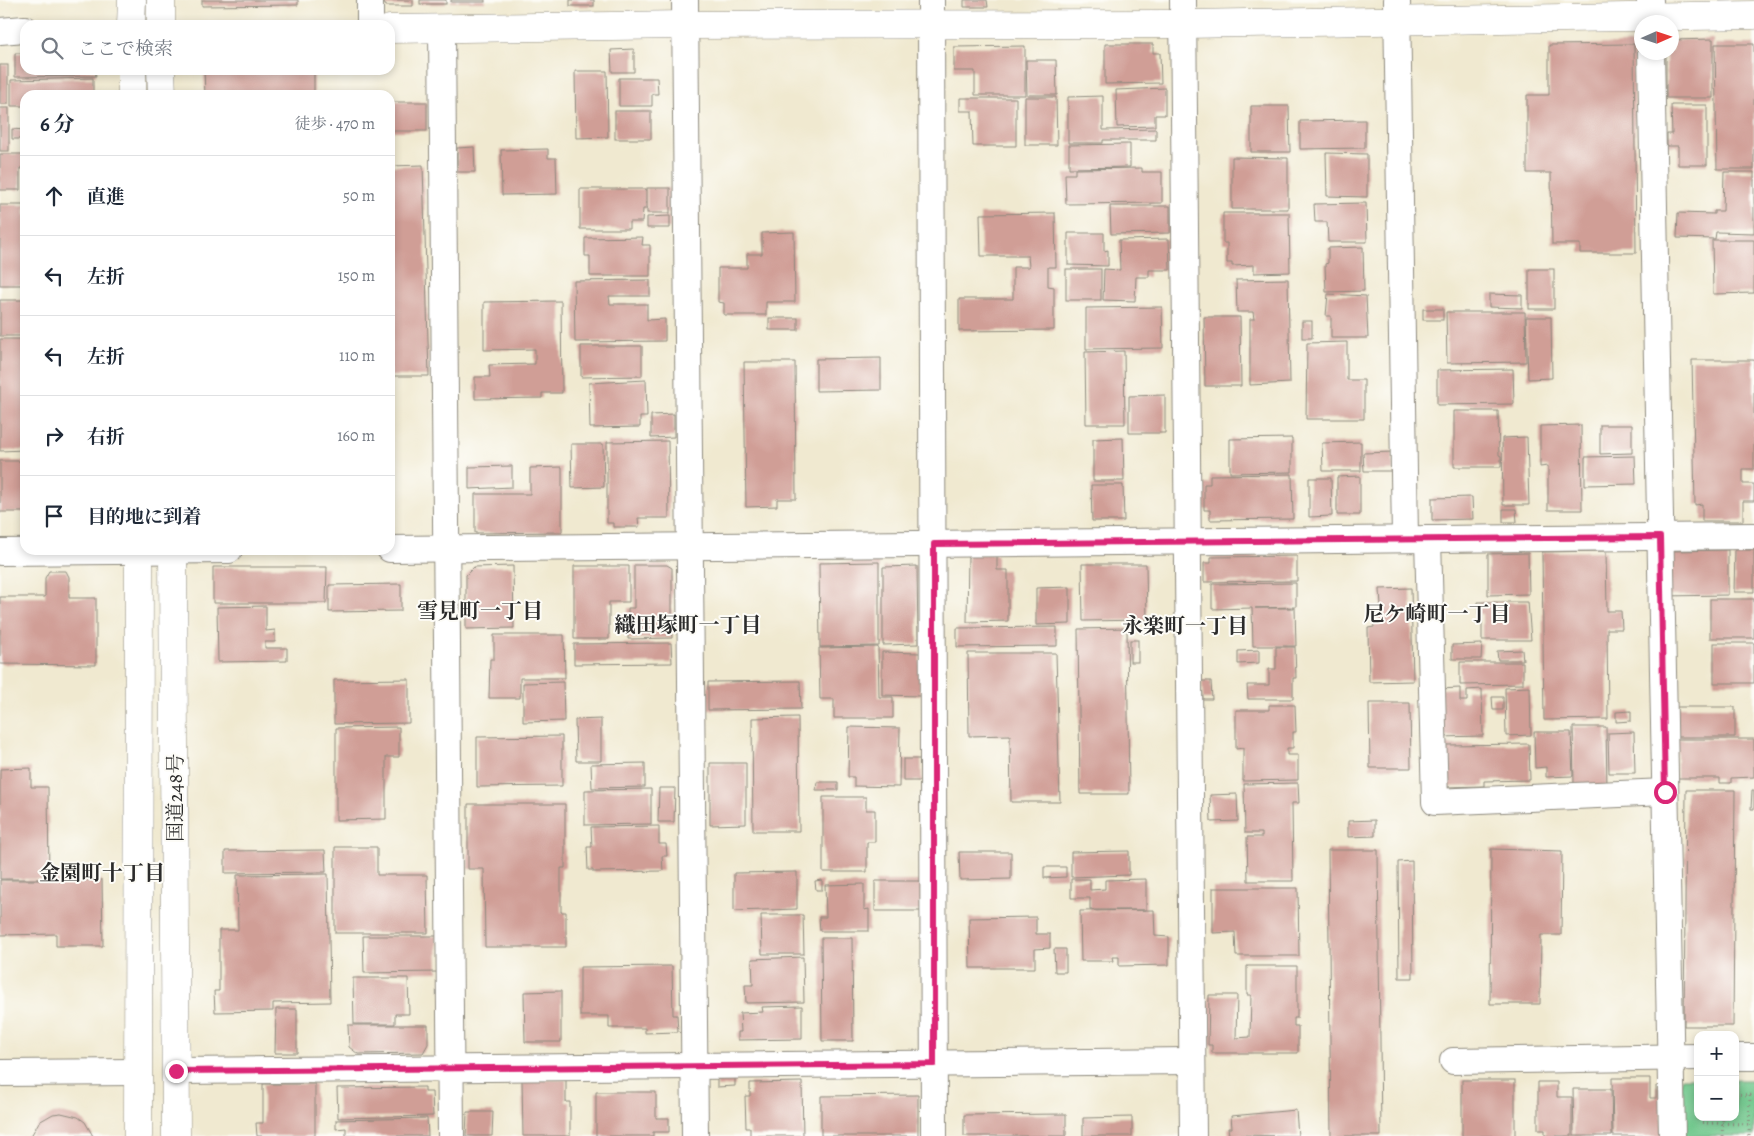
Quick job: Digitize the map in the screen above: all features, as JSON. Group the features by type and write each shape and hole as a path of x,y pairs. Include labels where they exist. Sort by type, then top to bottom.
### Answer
{"main road":[{"path":"132,0 132,20"},
{"path":"160,20 161,0"},
{"path":"395,29 442,28 685,12 1397,10 1754,15"},
{"path":"132,75 132,90"},
{"path":"162,75 162,90"},
{"name":"国道248号","path":"138,1136 139,555"},
{"name":"国道248号","path":"173,555 176,1136"}],"street":[{"path":"370,0 370,20"},
{"path":"1397,10 1416,539 1435,802 1665,792"},
{"path":"685,12 695,1136"},
{"path":"931,12 934,544 934,1136"},
{"path":"1184,12 1193,1136"},
{"path":"442,28 451,1136"},
{"path":"0,30 20,29"},
{"path":"1651,60 1672,1136"},
{"path":"395,549 1754,536"},
{"path":"0,552 20,552"},
{"path":"1453,1061 1694,1057"},
{"path":"1739,1057 1754,1057"},
{"path":"176,1071 1192,1061"},
{"path":"0,1073 138,1072"}],"path":[{"path":"1739,1094 1750,1095 1749,1136"},
{"path":"1696,1123 1749,1124"},
{"path":"1722,1136 1723,1123"}],"green space":[{"path":"1681,1078 1694,1078 1694,1121 1739,1121 1739,1080 1754,1080 1754,1136 1681,1136"}],"building":[{"path":"202,0 298,0 298,5 202,6"},
{"path":"382,0 413,0 413,6 386,6"},
{"path":"420,0 446,0 446,4 420,4"},
{"path":"451,0 485,0 485,2 451,2"},
{"path":"570,0 594,0 594,6 570,6"},
{"path":"964,0 987,0 988,7 964,7"},
{"path":"1713,39 1713,98 1666,98 1666,60 1679,60 1679,40"},
{"path":"1105,44 1153,44 1153,53 1160,53 1161,83 1105,84"},
{"path":"1634,44 1636,253 1580,253 1580,244 1552,244 1551,173 1527,173 1527,95 1549,95 1549,45"},
{"path":"1715,44 1754,44 1754,169 1717,169"},
{"path":"1025,46 1025,95 975,95 975,71 954,71 954,47"},
{"path":"634,49 634,72 612,72 611,50"},
{"path":"15,53 20,53 20,75 96,76 15,77"},
{"path":"1026,60 1056,60 1057,95 1027,95"},
{"path":"0,65 8,65 8,104 0,104"},
{"path":"575,71 607,71 608,137 576,138"},
{"path":"204,75 314,75 314,90 205,90"},
{"path":"93,78 93,90 20,90 20,106 11,106 11,80"},
{"path":"619,78 657,78 658,94 652,94 652,106 619,106"},
{"path":"1165,88 1165,115 1155,115 1155,126 1117,127 1116,90"},
{"path":"1103,96 1103,130 1156,129 1156,140 1103,140 1103,143 1068,143 1068,97"},
{"path":"1025,97 1056,97 1057,145 1025,145"},
{"path":"960,98 1016,98 1016,146 973,146 972,111 960,111"},
{"path":"395,102 427,102 427,131 395,131"},
{"path":"1671,105 1707,105 1707,165 1678,165 1678,146 1667,146 1667,134 1672,134"},
{"path":"1251,106 1289,106 1290,152 1251,152"},
{"path":"0,108 9,108 9,151 0,151"},
{"path":"615,111 651,111 651,139 615,139"},
{"path":"1365,120 1365,148 1300,149 1300,121"},
{"path":"12,129 20,130 20,139 12,139"},
{"path":"1130,144 1130,167 1069,168 1069,145"},
{"path":"474,147 475,172 457,172 457,148"},
{"path":"548,149 548,158 556,158 557,194 502,195 501,150"},
{"path":"1326,153 1367,154 1367,197 1327,196"},
{"path":"0,154 20,154 20,190 0,190"},
{"path":"1232,157 1288,158 1288,209 1232,209"},
{"path":"423,165 429,376 395,376 395,166"},
{"path":"1142,168 1142,172 1162,172 1162,203 1066,204 1065,174 1075,174 1075,169"},
{"path":"1724,172 1754,172 1754,233 1716,232 1715,239 1677,238 1678,213 1714,214 1714,211 1723,211"},
{"path":"647,188 670,188 670,213 647,213"},
{"path":"580,189 646,189 646,209 643,209 642,222 629,222 629,229 580,229"},
{"path":"1366,203 1367,242 1328,242 1327,222 1315,222 1314,204"},
{"path":"0,205 20,205 20,285 0,285"},
{"path":"1110,206 1170,206 1170,233 1111,234"},
{"path":"1055,213 1056,267 1048,267 1048,286 1054,287 1054,330 959,331 959,299 1013,299 1013,267 1029,267 1028,256 981,256 980,214"},
{"path":"1223,213 1289,213 1290,272 1254,273 1254,265 1232,266 1232,263 1227,263 1227,243 1223,243"},
{"path":"670,216 670,228 647,228 647,217"},
{"path":"794,232 795,302 766,302 766,315 724,315 724,303 718,302 718,268 747,268 747,254 762,254 762,233"},
{"path":"1068,233 1104,233 1104,251 1108,250 1108,266 1068,265"},
{"path":"643,237 642,245 650,245 650,276 590,276 590,256 585,256 585,238"},
{"path":"1169,239 1170,270 1149,270 1149,277 1136,277 1135,301 1103,300 1104,269 1120,270 1119,240"},
{"path":"1712,240 1754,240 1754,293 1713,294"},
{"path":"1363,247 1364,291 1326,292 1325,264 1328,263 1328,248"},
{"path":"1066,269 1101,269 1101,300 1066,300"},
{"path":"1529,269 1554,269 1554,309 1529,309"},
{"path":"1288,279 1290,383 1250,385 1250,319 1254,319 1253,312 1237,312 1236,280"},
{"path":"650,280 650,296 609,296 610,304 647,304 647,320 665,319 665,341 575,342 574,281"},
{"path":"1328,294 1366,296 1368,338 1331,338 1331,316 1326,316"},
{"path":"1489,294 1522,295 1522,308 1489,307"},
{"path":"0,300 20,300 20,336 0,336"},
{"path":"561,301 562,393 542,393 542,398 475,399 475,377 490,377 489,365 535,364 535,349 484,350 484,302"},
{"path":"1162,307 1163,348 1086,349 1086,308"},
{"path":"1423,309 1443,309 1443,320 1423,320"},
{"path":"1446,312 1525,312 1526,362 1447,363"},
{"path":"1204,317 1240,317 1241,386 1205,386"},
{"path":"1526,317 1551,317 1552,378 1528,379"},
{"path":"769,318 798,318 798,330 769,330"},
{"path":"1302,321 1312,321 1312,338 1302,338"},
{"path":"0,339 20,339 20,450 0,451"},
{"path":"1347,342 1347,380 1364,380 1364,419 1306,419 1307,343"},
{"path":"581,346 642,346 642,376 581,377"},
{"path":"1124,351 1125,424 1086,424 1085,352"},
{"path":"881,358 881,390 816,391 816,359"},
{"path":"1692,360 1754,360 1754,469 1743,469 1743,484 1754,484 1754,501 1743,501 1743,521 1702,521 1702,504 1695,505"},
{"path":"744,362 795,362 796,499 777,499 777,506 746,507"},
{"path":"1513,369 1514,404 1437,405 1437,370"},
{"path":"646,380 647,417 640,417 640,427 590,428 589,383"},
{"path":"1165,395 1165,433 1129,433 1129,396"},
{"path":"1454,411 1498,411 1501,467 1454,467"},
{"path":"674,414 674,437 651,438 651,415"},
{"path":"1581,425 1582,510 1548,510 1548,466 1540,467 1540,426"},
{"path":"1600,425 1632,425 1632,453 1600,454"},
{"path":"1527,437 1529,505 1503,505 1502,438"},
{"path":"1123,438 1124,481 1093,481 1093,439"},
{"path":"1292,438 1292,472 1230,473 1230,439"},
{"path":"668,441 669,518 638,518 639,527 613,527 613,523 607,523 607,442"},
{"path":"1361,442 1361,471 1323,471 1322,443"},
{"path":"571,444 603,444 604,487 572,488"},
{"path":"1393,452 1393,471 1364,471 1363,453"},
{"path":"1635,456 1636,484 1585,485 1585,457"},
{"path":"0,461 20,461 20,512 0,512"},
{"path":"512,466 512,487 469,489 469,467"},
{"path":"562,467 562,532 475,533 475,494 530,494 530,468"},
{"path":"1292,474 1293,519 1210,520 1210,510 1204,510 1204,484 1210,484 1210,475"},
{"path":"1360,476 1360,515 1337,515 1337,477"},
{"path":"1309,478 1331,478 1332,516 1309,517"},
{"path":"1091,485 1123,485 1124,521 1092,521"},
{"path":"1472,497 1473,519 1432,520 1432,498"},
{"path":"1503,509 1516,509 1517,522 1503,522"},
{"path":"1728,550 1728,595 1663,596 1670,551"},
{"path":"1735,550 1754,550 1754,592 1734,592"},
{"path":"1606,551 1607,611 1621,611 1622,629 1607,629 1608,719 1544,720 1542,552"},
{"path":"1528,553 1529,594 1488,595 1488,554"},
{"path":"968,554 997,554 997,570 1008,570 1008,621 967,622"},
{"path":"1297,556 1297,581 1204,582 1204,563 1211,563 1211,557"},
{"path":"879,562 879,646 820,647 819,563"},
{"path":"1082,564 1146,564 1147,620 1083,621"},
{"path":"634,565 667,565 672,568 672,638 628,639 628,608 634,608"},
{"path":"513,566 514,628 466,629 466,575 474,567"},
{"path":"574,566 629,566 629,602 609,602 609,639 574,639"},
{"path":"917,566 918,644 883,645 883,567"},
{"path":"213,567 327,567 326,603 213,603"},
{"path":"49,571 66,571 69,577 69,598 96,598 96,665 0,664 0,597 45,597 45,578"},
{"path":"1296,583 1296,607 1255,608 1295,608 1296,646 1253,646 1252,608 1212,609 1212,584"},
{"path":"401,584 401,611 329,612 329,585"},
{"path":"1070,587 1070,624 1036,625 1036,588"},
{"path":"1411,588 1413,681 1369,682 1368,628 1374,627 1373,607 1381,607 1380,589"},
{"path":"1710,599 1754,599 1754,638 1710,638"},
{"path":"1478,602 1528,602 1531,640 1482,640 1482,614 1478,614"},
{"path":"266,606 266,631 275,630 275,642 265,642 265,648 287,648 287,661 218,662 217,607"},
{"path":"1057,627 1057,646 957,647 957,628"},
{"path":"1127,628 1129,794 1080,794 1078,629"},
{"path":"494,635 564,635 565,678 520,678 520,698 489,698 490,659 494,659"},
{"path":"1130,640 1138,640 1138,662 1130,662"},
{"path":"671,643 672,663 574,664 574,644"},
{"path":"1714,643 1754,643 1754,683 1714,683"},
{"path":"1482,644 1481,659 1452,659 1452,645"},
{"path":"878,647 879,697 893,697 893,718 834,718 834,699 820,699 819,648"},
{"path":"1276,647 1295,647 1296,678 1293,678 1293,699 1248,699 1247,685 1269,685 1269,669 1276,669"},
{"path":"1259,650 1259,663 1238,664 1238,651"},
{"path":"1522,650 1523,660 1498,660 1497,651"},
{"path":"882,652 920,653 920,696 882,695"},
{"path":"968,653 1056,653 1060,802 1011,802 1010,735 969,736"},
{"path":"1460,662 1523,662 1523,684 1460,685"},
{"path":"409,679 409,723 334,724 334,680"},
{"path":"800,681 801,709 708,710 708,682"},
{"path":"1202,681 1211,681 1212,699 1203,699"},
{"path":"563,682 564,721 523,722 523,683"},
{"path":"1530,687 1531,735 1506,736 1505,688"},
{"path":"1460,688 1460,701 1467,701 1467,690 1482,689 1483,736 1440,737 1439,689"},
{"path":"1492,697 1503,697 1503,710 1493,710"},
{"path":"1369,703 1410,703 1411,768 1370,768"},
{"path":"1269,705 1295,705 1296,732 1293,732 1293,748 1287,748 1287,755 1298,755 1298,780 1243,781 1243,748 1236,749 1236,710 1269,710"},
{"path":"1668,707 1735,707 1735,737 1667,737"},
{"path":"1631,711 1631,721 1616,722 1616,712"},
{"path":"798,717 799,831 753,831 752,718"},
{"path":"601,719 601,761 576,761 575,720"},
{"path":"399,727 399,757 386,757 386,819 336,820 336,728"},
{"path":"849,727 900,728 899,787 854,786 854,777 848,777"},
{"path":"1573,727 1606,727 1607,790 1574,784"},
{"path":"1534,732 1571,732 1573,776 1546,777 1546,767 1535,768"},
{"path":"1634,732 1635,773 1609,773 1608,733"},
{"path":"562,736 562,786 477,787 477,737"},
{"path":"1677,739 1754,739 1754,777 1731,778 1731,783 1720,783 1720,778 1677,778"},
{"path":"1529,744 1530,780 1484,781 1484,786 1446,787 1445,745"},
{"path":"903,759 921,759 922,781 903,781"},
{"path":"645,763 645,787 592,788 591,764"},
{"path":"710,763 746,763 746,824 710,825"},
{"path":"31,768 31,787 48,787 49,879 0,879 0,769"},
{"path":"817,782 838,782 838,790 816,790"},
{"path":"1298,783 1299,803 1292,803 1293,881 1248,881 1247,837 1262,837 1262,833 1245,833 1244,784"},
{"path":"659,788 675,788 674,822 658,822"},
{"path":"651,789 651,824 585,825 585,790"},
{"path":"1686,790 1735,790 1733,1026 1684,1026"},
{"path":"1752,790 1754,790 1754,809 1751,809"},
{"path":"1237,794 1238,821 1211,822 1210,795"},
{"path":"823,797 866,797 866,810 875,810 875,842 867,842 867,872 823,872"},
{"path":"468,804 565,804 565,868 561,868 561,912 566,912 566,947 485,947 484,869 468,869"},
{"path":"1375,820 1375,836 1348,837 1348,821"},
{"path":"659,826 659,844 666,844 667,856 662,856 663,871 593,872 593,870 588,870 587,847 592,847 591,827"},
{"path":"335,847 377,847 377,875 427,875 428,933 335,933"},
{"path":"1491,849 1562,851 1561,935 1541,935 1540,1004 1490,1004"},
{"path":"325,850 326,872 225,873 225,851"},
{"path":"1328,850 1378,850 1381,1136 1331,1136"},
{"path":"1129,851 1129,875 1071,877 1071,852"},
{"path":"959,852 1011,852 1011,879 960,880"},
{"path":"1412,861 1413,978 1399,978 1398,862"},
{"path":"1044,867 1066,867 1066,877 1044,878"},
{"path":"797,872 797,909 734,911 734,873"},
{"path":"328,874 330,1002 273,1003 273,1011 215,1012 214,991 219,991 219,930 238,930 237,875"},
{"path":"1071,879 1090,879 1090,890 1105,889 1105,880 1146,879 1146,910 1090,910 1090,898 1071,898"},
{"path":"0,880 102,880 103,946 56,946 56,934 0,935"},
{"path":"822,880 822,890 816,890 815,881"},
{"path":"875,881 923,881 924,911 875,911"},
{"path":"864,884 864,910 869,909 869,931 820,931 819,917 826,917 825,885"},
{"path":"1213,888 1298,888 1299,956 1236,956 1235,932 1213,933"},
{"path":"1154,910 1155,936 1169,937 1169,965 1119,966 1119,957 1112,957 1113,961 1081,961 1080,911"},
{"path":"761,915 803,915 804,954 762,954"},
{"path":"1036,917 1036,934 1050,934 1050,948 1035,949 1035,968 970,968 969,918"},
{"path":"363,936 437,936 438,972 364,973"},
{"path":"821,938 852,938 853,1041 822,1041"},
{"path":"1054,949 1066,949 1066,972 1055,972"},
{"path":"803,957 804,1002 746,1003 745,985 753,985 752,959"},
{"path":"672,966 673,1015 677,1015 678,1032 645,1033 645,1028 609,1028 609,1016 580,1016 580,967"},
{"path":"1247,966 1297,966 1297,1018 1294,1018 1294,1026 1298,1026 1298,1053 1212,1053 1212,1045 1208,1045 1209,995 1237,995 1236,1038 1250,1037 1251,995 1247,995"},
{"path":"353,978 408,978 409,1014 395,1014 395,1024 354,1024"},
{"path":"561,991 561,1042 525,1042 524,992"},
{"path":"802,1006 802,1039 738,1040 738,1032 741,1032 740,1013 763,1012 762,1007"},
{"path":"276,1009 297,1009 297,1053 275,1053"},
{"path":"348,1025 428,1025 428,1044 423,1053 358,1054 349,1047"},
{"path":"735,1078 735,1086 717,1087 717,1079"},
{"path":"1612,1078 1650,1078 1650,1098 1656,1098 1656,1086 1662,1086 1662,1136 1613,1136"},
{"path":"522,1080 566,1080 566,1102 570,1102 570,1136 523,1136"},
{"path":"1462,1080 1515,1080 1515,1136 1462,1136"},
{"path":"802,1082 803,1136 750,1136 750,1128 746,1128 745,1096 750,1096 750,1083"},
{"path":"1538,1082 1557,1082 1557,1097 1572,1097 1572,1136 1545,1136 1545,1130 1538,1130"},
{"path":"263,1084 315,1084 315,1136 257,1136 256,1123 263,1123"},
{"path":"425,1087 425,1092 432,1092 433,1116 338,1118 337,1088"},
{"path":"1573,1089 1611,1089 1612,1136 1574,1136"},
{"path":"596,1092 656,1092 656,1118 669,1118 669,1132 653,1132 653,1136 596,1136"},
{"path":"918,1095 918,1136 821,1136 821,1096"},
{"path":"1296,1110 1298,1136 1229,1135 1228,1128 1232,1128 1231,1116"},
{"path":"467,1112 493,1112 492,1136 466,1136"},
{"path":"61,1113 78,1117 85,1122 93,1136 31,1136 39,1122 53,1114"},
{"path":"1066,1114 1066,1136 964,1136 964,1115"},
{"path":"1132,1117 1132,1136 1083,1136 1083,1118"},
{"path":"427,1118 428,1136 346,1136 346,1128 336,1129 336,1120"}],"district":[{"name":"雪見町一丁目","path":"480,611"},
{"name":"尼ケ崎町一丁目","path":"1437,614"},
{"name":"織田塚町一丁目","path":"688,625"},
{"name":"永楽町一丁目","path":"1185,626"},
{"name":"金園町十丁目","path":"102,873"}],"route":[{"path":"176,1071 934,1064 934,544 1660,537 1665,792"}]}
